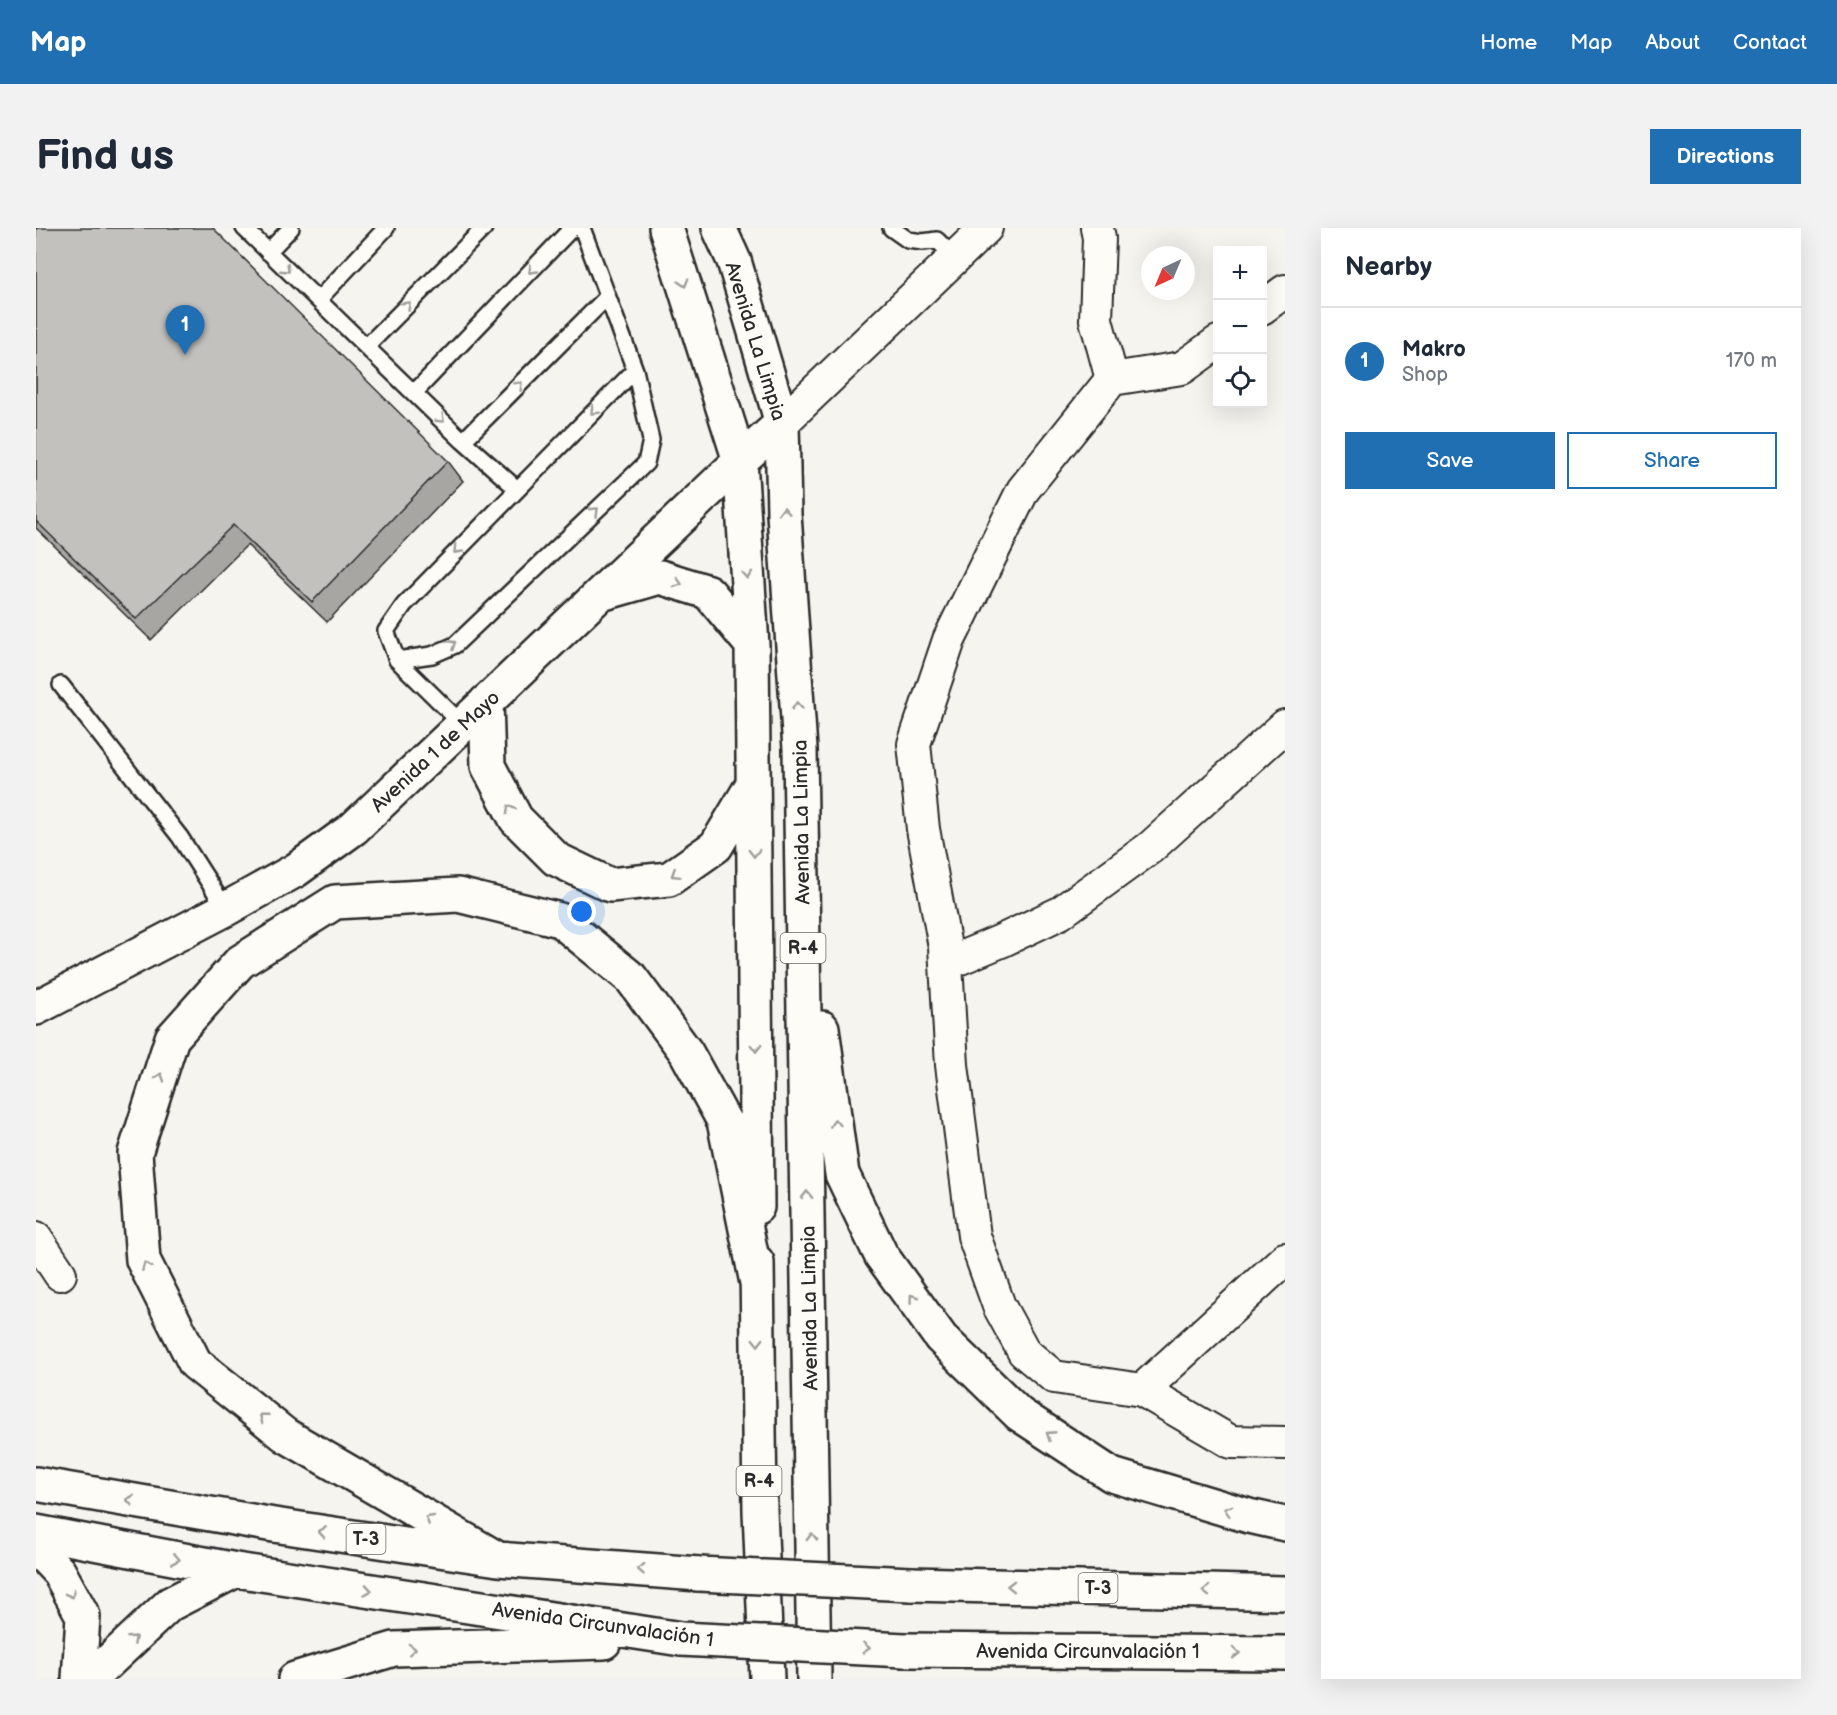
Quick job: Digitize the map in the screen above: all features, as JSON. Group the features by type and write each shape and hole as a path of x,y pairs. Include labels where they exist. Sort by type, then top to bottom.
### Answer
{"main road":[{"name":"R-4","path":"666,228 740,461 752,645 760,1511 767,1679"},
{"name":"Avenida La Limpia","path":"719,228 734,261 782,423 784,514 800,749 814,1679"},
{"name":"Avenida 1 de Mayo","path":"36,1008 296,870 354,828 782,423"},
{"path":"601,594 660,577 708,592 752,645"},
{"path":"486,702 488,766 516,819 556,859 610,885 669,879 716,846 753,784"},
{"path":"803,888 843,1174 881,1255 941,1338 1019,1414 1112,1475 1249,1516 1285,1524"},
{"path":"498,1559 285,1434 195,1363 142,1260 135,1154 172,1038 240,962 335,902 458,895 560,920 631,978 686,1052 724,1121 758,1283"},
{"name":"T-3","path":"36,1484 274,1525 498,1559 699,1574 910,1584 1285,1593"},
{"name":"Avenida Circunvalación 1","path":"36,1532 236,1570 681,1639 905,1650 1285,1653"},
{"path":"36,1548 59,1572 83,1616 79,1679"},
{"path":"90,1679 170,1604 236,1570"},
{"path":"295,1679 394,1649 681,1639"}],"street":[{"path":"782,423 986,228"},
{"path":"1097,228 1099,238 1096,320 1112,379"},
{"path":"1267,305 1285,291"},
{"path":"1213,346 1182,368 1112,379 1023,490 949,640 914,744 923,829 945,947 952,1065 974,1236 999,1306 1024,1352 1054,1377 1142,1390 1231,1442 1285,1443"},
{"path":"946,964 1060,913 1151,847 1285,726"},
{"path":"36,1239 60,1274"},
{"path":"1142,1390 1285,1259"}],"lane":[{"path":"244,228 463,441 517,489"},
{"path":"268,252 291,228"},
{"path":"318,300 386,228"},
{"path":"366,347 484,228"},
{"path":"414,393 572,228"},
{"path":"397,660 432,655 455,645 646,463 651,440 635,370 582,228"},
{"path":"891,228 908,240 923,242 937,240 955,258"},
{"path":"463,441 607,297"},
{"path":"463,724 397,660 386,632 404,605 635,370"},
{"path":"61,685 180,837 226,909"}],"building":[{"path":"36,228 213,228 448,461 312,602 233,525 136,619 36,521"}],"place":[{"name":"Makro","path":"185,355"}]}
